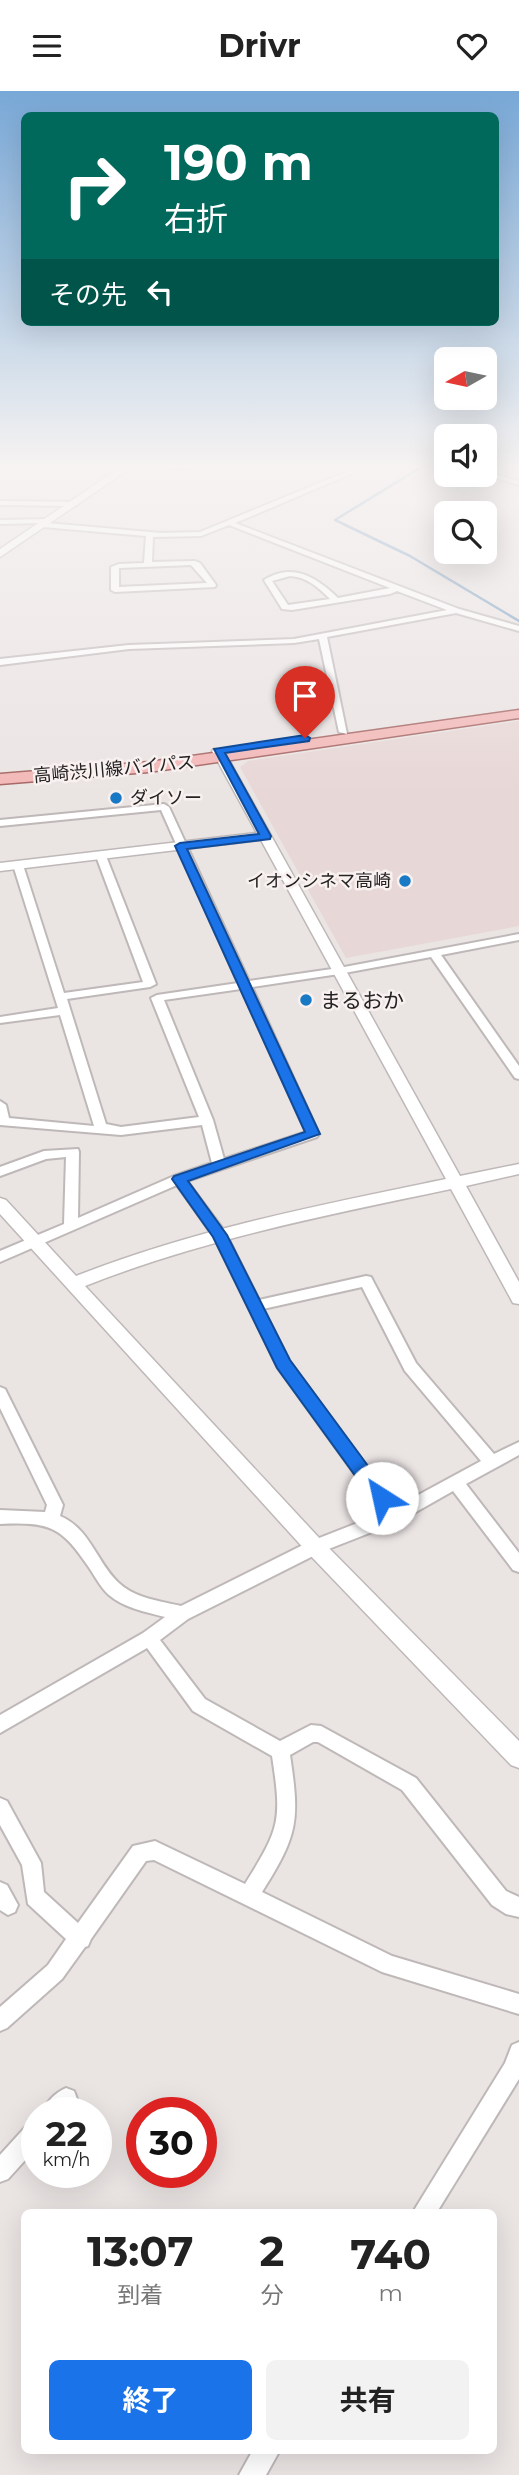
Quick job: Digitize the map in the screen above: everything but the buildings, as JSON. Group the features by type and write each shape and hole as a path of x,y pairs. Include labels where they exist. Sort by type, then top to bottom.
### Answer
{"main road":[{"name":"高崎渋川線バイパス","path":"0,771 220,754 344,732 519,707"},
{"name":"高崎渋川線バイパス","path":"0,779 86,773 519,714"}],"street":[{"path":"115,574 116,590 212,585 204,574"},
{"path":"298,574 268,580 285,607 390,592 396,588"},
{"path":"306,574 336,601"},
{"path":"361,574 456,611 519,629"},
{"path":"0,662 129,647 294,641 456,611"},
{"path":"322,635 344,732"},
{"path":"220,754 519,1298"},
{"path":"0,823 164,807 313,1134 179,1179 0,1257"},
{"path":"0,867 266,836"},
{"path":"60,996 150,984 101,856"},
{"path":"18,865 97,1122 109,1131"},
{"path":"219,1164 207,1120 157,998 339,971 519,937"},
{"path":"433,953 515,1062 519,1075"},
{"path":"0,1020 63,1011"},
{"path":"0,1105 4,1122 109,1131 207,1120"},
{"path":"0,1172 44,1155 73,1152 71,1225"},
{"path":"72,1284 112,1267 220,1235 519,1169"},
{"path":"179,1179 220,1235 283,1363 394,1516"},
{"path":"0,1204 315,1547 519,1757"},
{"path":"254,1306 366,1281 410,1367 492,1463"},
{"path":"0,1393 55,1504 51,1519"},
{"path":"0,1725 183,1614 315,1547 394,1516 519,1448"},
{"path":"456,1483 519,1565"},
{"path":"0,1517 51,1519 73,1530 116,1591 128,1598 183,1614"},
{"path":"149,1637 199,1705 279,1751 286,1790 287,1819 274,1852 248,1897"},
{"path":"279,1751 310,1733 321,1734 409,1784 499,1898 513,1907 519,1907"},
{"path":"0,1807 31,1863 35,1897 81,1939"},
{"path":"0,2021 55,1972 140,1853 155,1850 389,1965 519,2004"},
{"path":"426,2209 513,2069 519,2052"},
{"path":"0,2171 21,2148"},
{"path":"251,2475 265,2454"}],"shaded area":[{"path":"519,721 519,926 346,958 240,767 248,761"}],"waterway":[{"path":"441,574 519,621"}],"place":[{"name":"ダイソー","path":"116,798"},
{"name":"イオンシネマ高崎","path":"405,881"},
{"name":"まるおか","path":"306,1000"}],"route":[{"path":"305,738 218,751 266,836 180,846 313,1134 179,1179 220,1235 283,1363 382,1498"}]}
